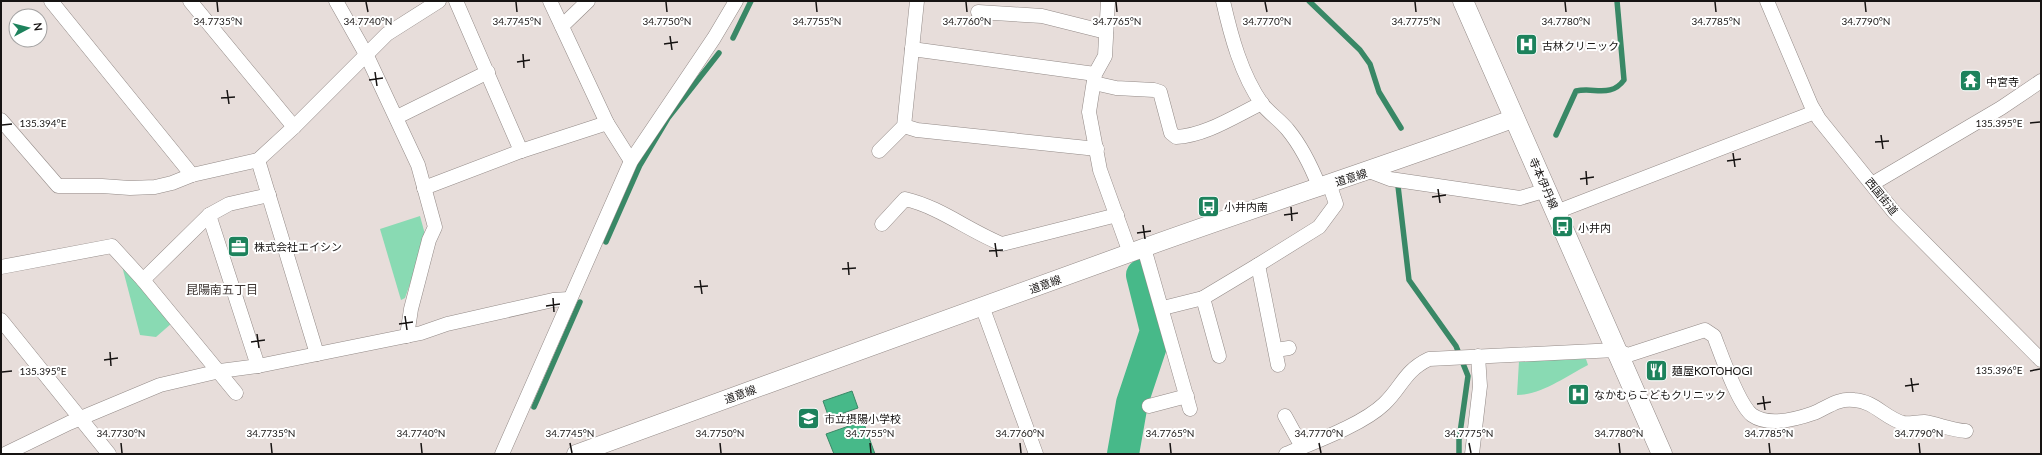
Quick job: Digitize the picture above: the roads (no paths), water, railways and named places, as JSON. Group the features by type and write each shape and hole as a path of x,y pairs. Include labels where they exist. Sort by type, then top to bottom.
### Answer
{"main road":[{"name":"寺本伊丹線","path":"1464,1 1662,454"}],"street":[{"path":"51,1 192,175"},
{"path":"190,1 294,127"},
{"path":"336,1 367,56 418,165 435,227 429,240 411,309 407,336"},
{"path":"1,120 58,186 102,186 130,188 154,187 172,183 192,175 258,160 367,56 387,34 439,1"},
{"path":"456,1 521,151"},
{"path":"550,1 606,123 631,161"},
{"path":"562,26 588,1"},
{"path":"502,454 631,161 714,38 736,1"},
{"path":"879,151 904,126 917,1"},
{"path":"1108,1 1105,56 1094,78 1089,112 1100,170 1116,215 1137,250 1184,360 1189,403 1149,406"},
{"path":"1163,308 1203,298 1258,265 1319,227 1336,204 1288,130 1262,103 1251,85 1241,62 1223,1"},
{"name":"西国街道","path":"1767,1 1815,112 1894,212 2041,360"},
{"path":"978,12 1042,16 1106,32"},
{"path":"912,49 1094,78 1116,88 1154,90 1160,92 1171,133 1176,137 1185,137 1201,132 1262,103"},
{"path":"397,118 488,72"},
{"path":"1872,184 2001,108 2041,81"},
{"path":"1556,212 1815,112"},
{"name":"道意線","path":"576,454 1137,250 1324,185 1369,171 1516,118"},
{"path":"424,188 521,151 606,123"},
{"path":"904,126 917,130 1097,149"},
{"path":"258,160 317,354"},
{"path":"1369,171 1390,179 1520,198 1547,190"},
{"path":"143,280 209,215 229,204 269,195"},
{"path":"882,224 905,199 915,201 962,222 989,239 1002,244 1116,215"},
{"path":"209,215 258,366"},
{"path":"1,268 112,246 143,280 220,371 236,393"},
{"path":"1258,265 1283,349 1278,365"},
{"path":"1203,298 1219,356"},
{"path":"5,454 80,418 160,385 220,371 258,366 407,336 447,324 552,300 569,299"},
{"path":"982,306 1036,454"},
{"path":"1,320 109,454"},
{"path":"1286,454 1353,424 1384,404 1409,372 1418,364 1429,359 1616,350 1628,355 1705,330 1714,336 1741,400 1752,415 1770,421 1792,419 1815,412 1836,402 1853,399 1868,402 1903,423 1925,422 1953,430 1966,431"},
{"path":"1472,454 1480,386 1478,356"},
{"path":"1285,416 1302,447"}],"waterway":[{"path":"733,38 751,1"},
{"path":"1309,1 1360,50 1370,64 1379,92 1401,128"},
{"path":"1556,135 1576,91 1602,91 1614,89 1624,80 1617,1"},
{"path":"606,242 640,165 668,118 719,53"},
{"path":"1398,186 1409,280 1456,346 1468,376 1459,440 1459,454"},
{"path":"1123,454 1132,403 1156,331 1142,275"},
{"path":"534,407 580,302"}],"place":[{"name":"古林クリニック","path":"1526,45"},
{"name":"中宮寺","path":"1971,81"},
{"name":"小井内南","path":"1208,206"},
{"name":"小井内","path":"1563,227"},
{"name":"株式会社エイシン","path":"239,246"},
{"name":"麺屋KOTOHOGI","path":"1656,370"},
{"name":"なかむらこどもクリニック","path":"1578,394"},
{"name":"市立摂陽小学校","path":"808,418"}],"district":[{"name":"昆陽南五丁目","path":"222,289"}]}
